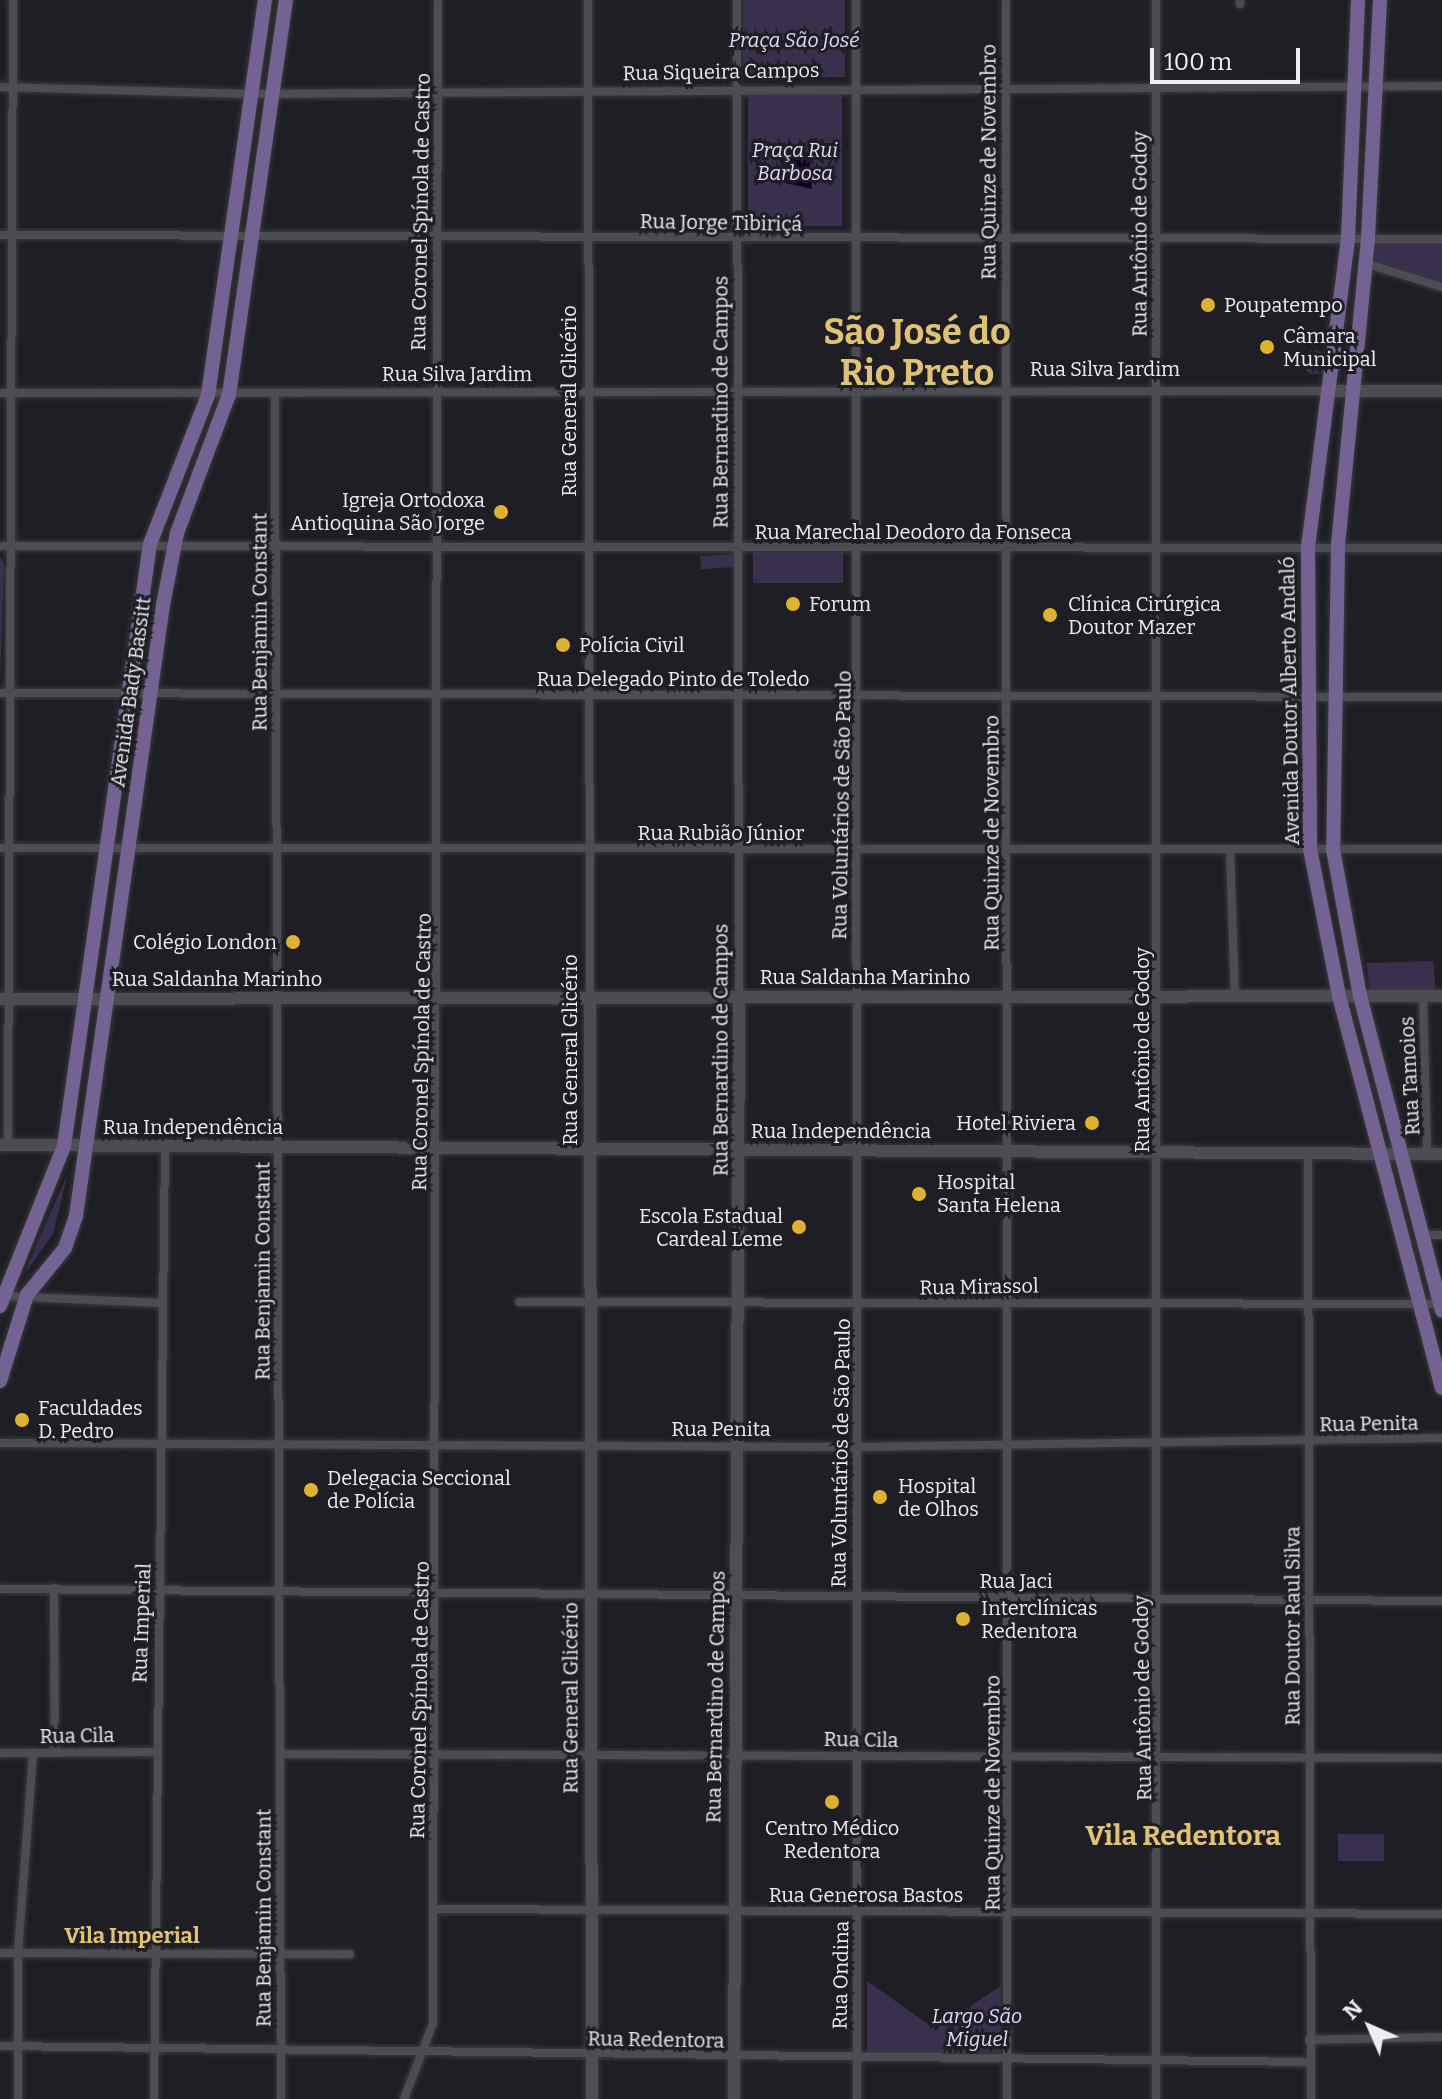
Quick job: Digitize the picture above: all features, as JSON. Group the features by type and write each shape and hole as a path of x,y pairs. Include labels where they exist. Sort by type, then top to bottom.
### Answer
{"main road":[{"name":"Avenida Bady Bassitt","path":"1,1299 64,1146 109,848 150,544 208,395 265,0"},
{"name":"Avenida Bady Bassitt","path":"0,1381 27,1295 65,1248 85,1147 108,1000 174,544 229,395 286,0"},
{"name":"Avenida Doutor Alberto Andaló","path":"1358,0 1358,87 1348,239 1308,548 1310,849 1339,996 1442,1388"},
{"name":"Avenida Doutor Alberto Andaló","path":"1380,0 1380,87 1338,547 1331,697 1333,849 1360,996 1441,1308"}],"street":[{"path":"4,1145 5,848 12,693 10,546 15,393 13,0"},
{"name":"Rua Coronel Spínola de Castro","path":"404,2099 433,2023 438,1590 436,1148 440,849 435,695 438,0"},
{"name":"Rua General Glicério","path":"588,0 592,2099"},
{"name":"Rua Bernardino de Campos","path":"734,2099 734,1755 742,1302 739,998 742,849 741,240 737,0"},
{"name":"Rua Voluntários de São Paulo","path":"856,0 860,696 855,997 858,1305 855,1596 859,1755"},
{"name":"Rua Quinze de Novembro","path":"1006,0 1003,240 1009,388 1005,548 1009,1301 1007,2099"},
{"name":"Rua Antônio de Godoy","path":"1156,0 1155,546 1161,697 1156,1304 1160,1445 1157,1599 1161,1759 1156,2099"},
{"name":"Rua Siqueira Campos","path":"0,87 251,94 273,91 438,92 857,86 1156,89 1442,86"},
{"name":"Rua Jorge Tibiriçá","path":"0,235 858,241 1442,239"},
{"path":"1365,263 1442,287"},
{"name":"Rua Silva Jardim","path":"0,393 589,396 1009,388 1442,391"},
{"name":"Rua Benjamin Constant","path":"275,394 281,2099"},
{"name":"Rua Marechal Deodoro da Fonseca","path":"0,546 174,544 588,550 1155,546 1442,548"},
{"name":"Rua Delegado Pinto de Toledo","path":"0,693 1442,697"},
{"name":"Rua Rubião Júnior","path":"5,848 1442,849"},
{"path":"1230,849 1235,996"},
{"name":"Rua Tamoios","path":"1423,996 1427,1154"},
{"name":"Rua Saldanha Marinho","path":"6,999 1442,996"},
{"name":"Rua Independência","path":"4,1145 1442,1154"},
{"name":"Rua Imperial","path":"154,2099 154,1752 160,1588 165,1148"},
{"name":"Rua Doutor Raul Silva","path":"1308,1153 1311,2099"},
{"path":"1421,1235 1442,1235"},
{"path":"1,1299 27,1295 163,1303"},
{"name":"Rua Mirassol","path":"519,1302 858,1305 1009,1301 1419,1305 1441,1308"},
{"name":"Rua Penita","path":"0,1443 856,1447 1009,1442 1160,1445 1442,1438"},
{"path":"54,1588 55,1753"},
{"name":"Rua Jaci","path":"0,1589 438,1590 1442,1601"},
{"name":"Rua Cila","path":"0,1753 154,1752"},
{"name":"Rua Cila","path":"280,1754 435,1752 1161,1759 1442,1758"},
{"path":"18,2099 18,1953 33,1753"},
{"name":"Rua Ondina","path":"857,2099 859,1755"},
{"name":"Rua Generosa Bastos","path":"434,1909 1442,1914"},
{"path":"0,1953 350,1954"},
{"path":"1309,2040 1442,2037"},
{"name":"Rua Redentora","path":"0,2046 856,2060 1311,2062"}],"green space":[{"name":"Praça São José","path":"743,0 845,0 845,77 743,77"},
{"name":"Praça Rui Barbosa","path":"748,94 842,94 842,226 748,226"},
{"path":"1375,242 1442,243 1442,282 1374,261"},
{"path":"1315,350 1324,353 1327,362 1324,371 1315,374 1306,371 1303,362 1306,353"},
{"path":"753,552 843,552 843,583 753,583"},
{"path":"733,554 734,567 701,569 700,556"},
{"path":"0,557 4,563 0,681"},
{"path":"1433,961 1436,993 1370,992 1366,963"},
{"path":"68,1173 53,1234 25,1273 37,1243"},
{"path":"1338,1834 1384,1834 1384,1861 1338,1861"},
{"name":"Largo São Miguel","path":"867,1981 935,2029 1001,1986 1000,2053 867,2053"}],"shaded area":[{"path":"785,153 809,153 812,189 785,183"}],"place":[{"name":"Poupatempo","path":"1208,305"},
{"name":"Câmara Municipal","path":"1267,347"},
{"name":"Igreja Ortodoxa Antioquina São Jorge","path":"501,512"},
{"name":"Forum","path":"793,604"},
{"name":"Clínica Cirúrgica Doutor Mazer","path":"1050,615"},
{"name":"Polícia Civil","path":"563,645"},
{"name":"Colégio London","path":"293,942"},
{"name":"Hotel Riviera","path":"1092,1123"},
{"name":"Hospital Santa Helena","path":"919,1194"},
{"name":"Escola Estadual Cardeal Leme","path":"799,1227"},
{"name":"Faculdades D. Pedro","path":"22,1420"},
{"name":"Delegacia Seccional de Polícia","path":"311,1490"},
{"name":"Hospital de Olhos","path":"880,1497"},
{"name":"Interclínicas Redentora","path":"963,1619"},
{"name":"Centro Médico Redentora","path":"832,1802"}],"district":[{"name":"São José do Rio Preto","path":"917,352"},
{"name":"Vila Redentora","path":"1183,1836"},
{"name":"Vila Imperial","path":"132,1936"}]}
